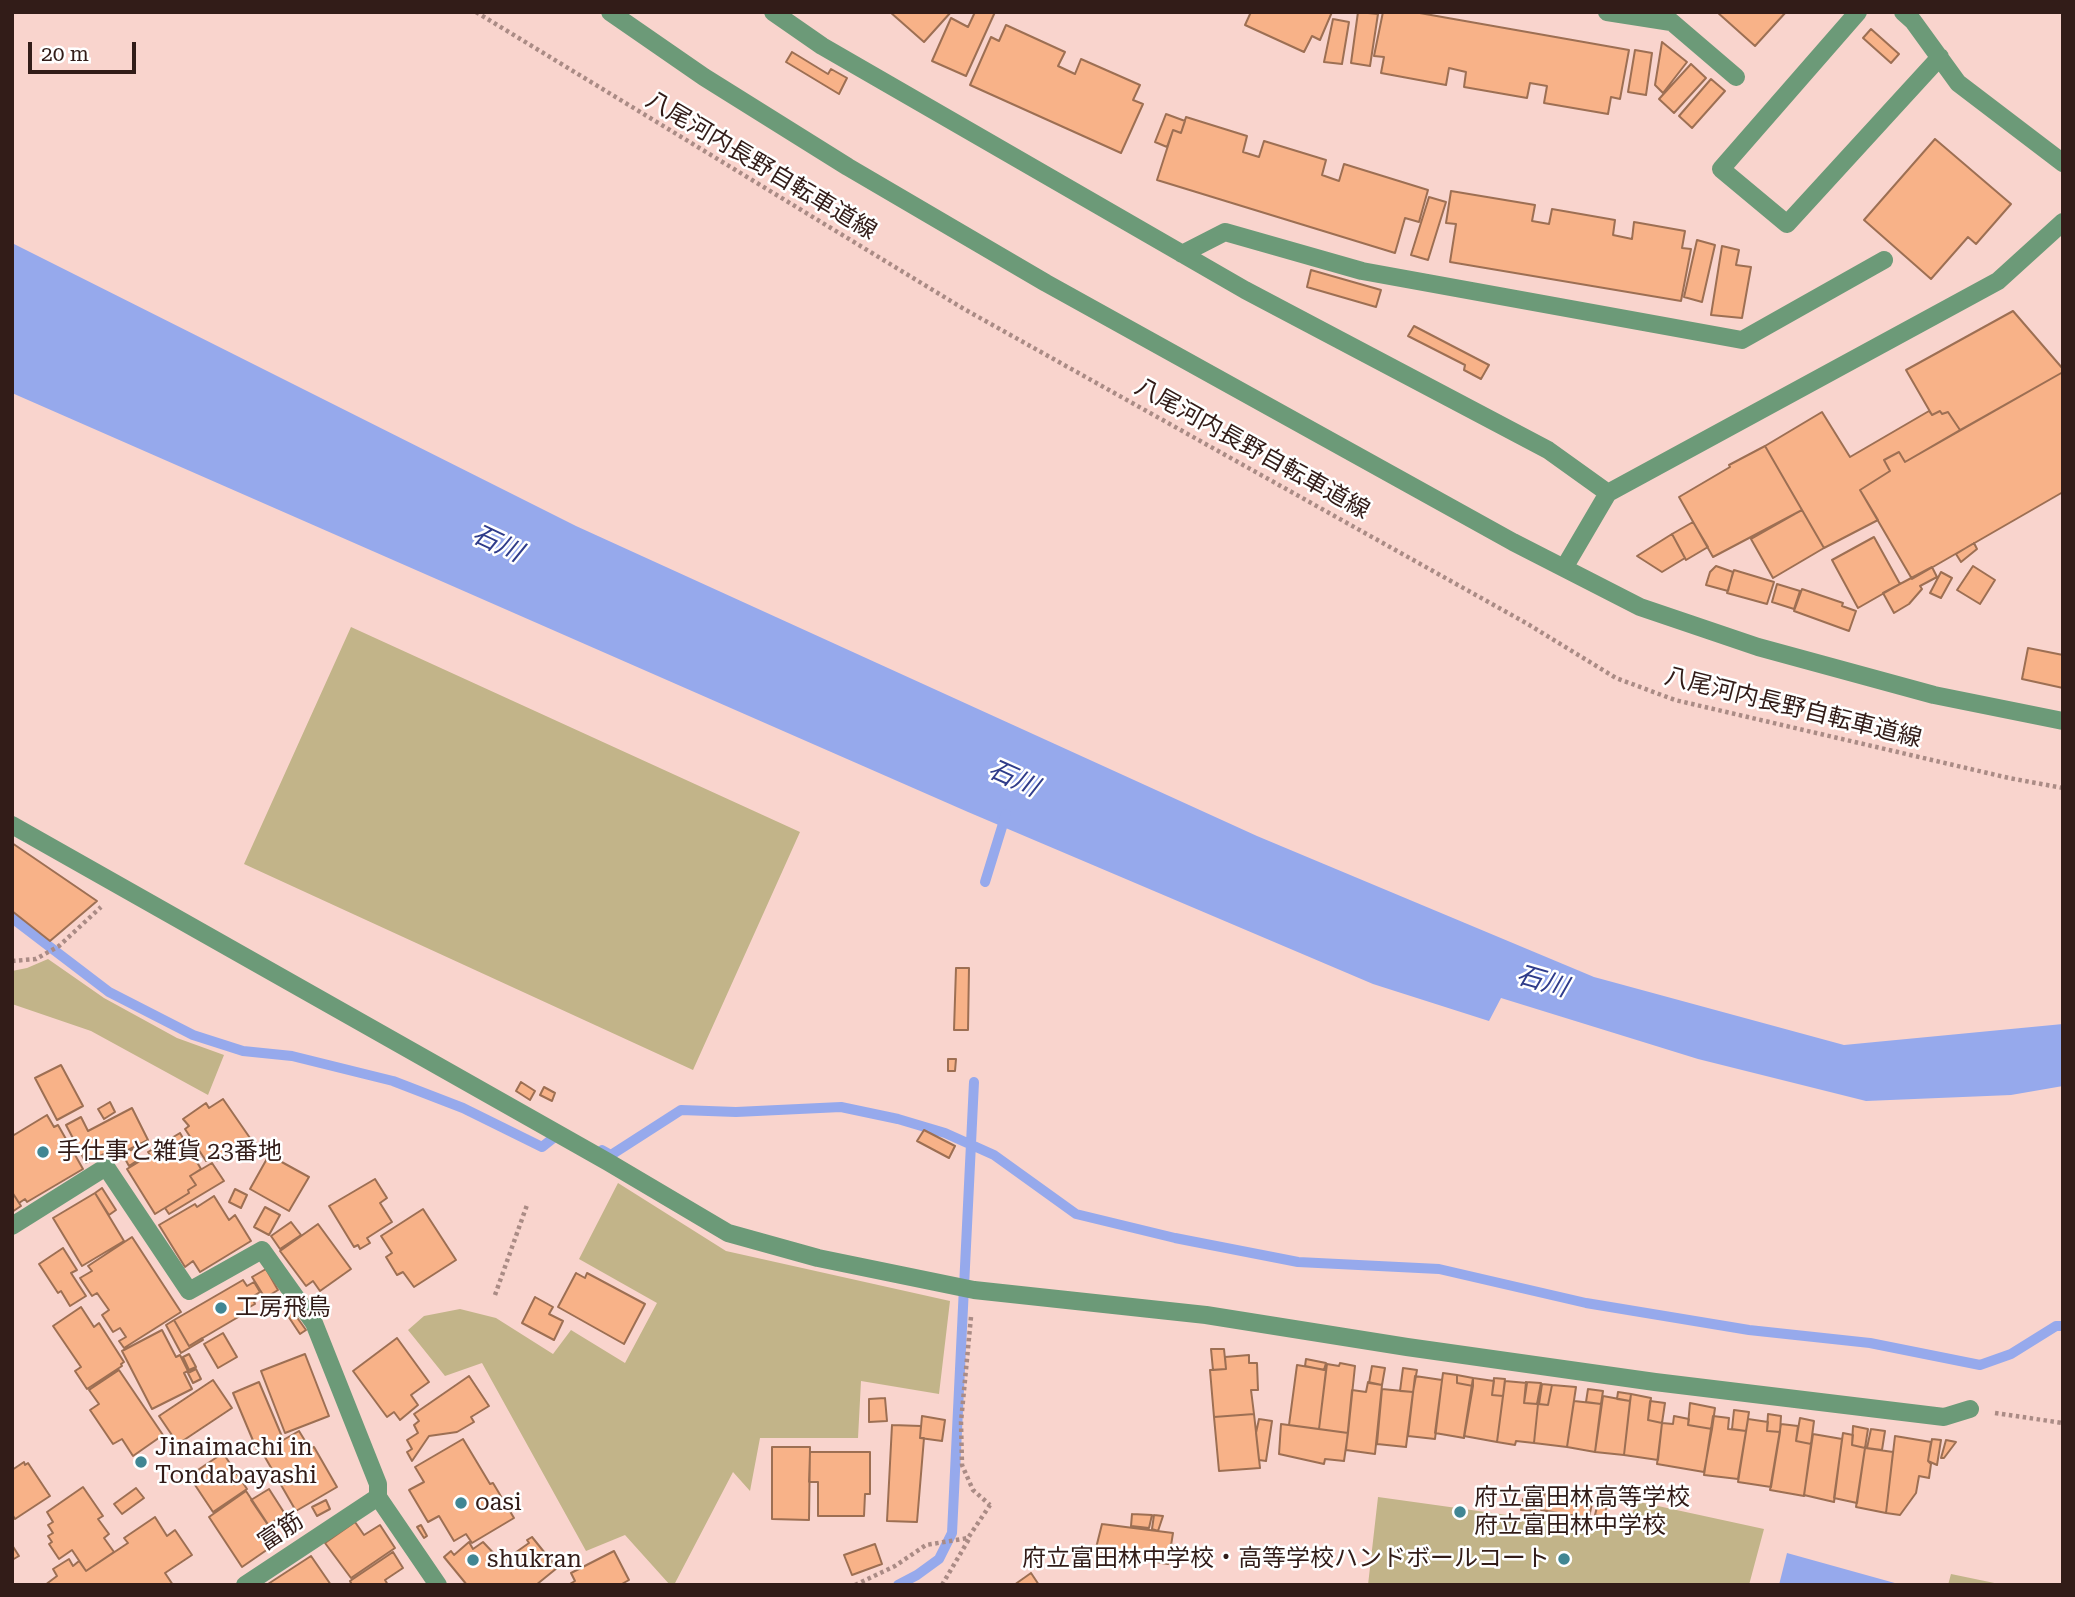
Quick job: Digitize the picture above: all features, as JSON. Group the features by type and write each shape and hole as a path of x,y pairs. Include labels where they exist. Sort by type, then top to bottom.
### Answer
{"street":[{"path":"610,12 715,84 848,167 1011,262 1513,542 1640,607 1758,647 1934,695 2063,721"},
{"path":"773,12 822,46 1245,290 1548,450 1608,493"},
{"path":"1607,12 1666,17 1736,77"},
{"path":"1857,12 1721,169 1787,224 1940,57"},
{"path":"1903,12 1913,21 1958,83 2063,163"},
{"path":"1564,568 1608,493 1998,281 2063,222"},
{"path":"1182,254 1225,232 1362,271 1742,340 1884,260"},
{"path":"12,825 549,1128 728,1233 818,1258 974,1290 1206,1315 1655,1382 1931,1416 1944,1417 1970,1409"},
{"path":"12,1226 106,1167 189,1291 262,1250 314,1322 378,1484 378,1497 438,1585"},
{"name":"富筋","path":"245,1585 378,1497"}],"path":[{"name":"八尾河内長野自転車道線","path":"476,12 964,309 1526,623 1616,678 1675,700 2009,778 2063,788"},
{"path":"12,961 36,959 59,946 95,914 119,886"},
{"path":"495,1295 527,1205"},
{"path":"974,1290 961,1422 962,1465 973,1490 990,1505"},
{"path":"1970,1409 2063,1423"},
{"path":"855,1585 895,1566 926,1545 968,1538 990,1505"},
{"path":"942,1585 990,1505"}],"shaded area":[{"path":"351,627 800,832 693,1070 244,864"},
{"path":"48,959 104,998 177,1038 224,1055 208,1095 91,1031 12,1004 12,971"},
{"path":"618,1183 726,1251 950,1301 939,1394 861,1381 858,1438 760,1438 750,1491 733,1472 674,1585 670,1585 625,1535 586,1551 482,1363 445,1376 408,1330 424,1316 460,1309 496,1318 553,1354 571,1330 625,1363 657,1303 579,1259"},
{"name":"府立富田林中学校・高等学校ハンドボールコート","path":"1378,1497 1629,1532 1635,1501 1764,1529 1749,1585 1368,1585"},
{"path":"1951,1574 2004,1585 1948,1585"}],"water":[{"name":"石川","path":"12,243 576,526 1257,836 1594,977 1844,1045 2063,1024 2063,1086 2011,1095 1866,1101 1698,1059 1501,998 1489,1021 1373,984 968,812 12,393"},
{"path":"1787,1553 1902,1585 1779,1585"}],"building":[{"path":"890,12 951,12 924,42"},
{"path":"975,12 995,12 966,76 932,61 951,18 968,27"},
{"path":"1251,12 1332,12 1320,40 1312,36 1304,52 1245,25"},
{"path":"1358,12 1378,14 1370,66 1351,63"},
{"path":"1383,12 1414,12 1629,50 1620,99 1611,97 1608,114 1544,103 1547,86 1530,83 1527,98 1464,87 1466,72 1449,68 1446,85 1381,73 1384,57 1374,56"},
{"path":"1717,12 1786,12 1755,46"},
{"path":"1333,19 1349,22 1342,64 1324,62"},
{"path":"1006,25 1065,52 1058,66 1075,74 1081,59 1140,85 1133,100 1143,104 1121,153 970,85 991,37 999,41"},
{"path":"1871,29 1899,54 1891,63 1863,38"},
{"path":"1662,42 1687,62 1663,93 1655,85"},
{"path":"1635,50 1652,53 1646,95 1628,92"},
{"path":"792,52 828,74 831,69 847,78 839,94 786,62"},
{"path":"1691,64 1706,78 1674,113 1659,99"},
{"path":"1711,79 1725,91 1692,128 1679,116"},
{"path":"1166,114 1185,121 1181,133 1173,130 1167,147 1155,142"},
{"path":"1186,117 1247,136 1243,152 1259,157 1264,141 1326,160 1322,175 1339,181 1344,164 1428,190 1419,222 1405,218 1395,253 1157,180 1173,130 1181,133"},
{"path":"1935,139 2011,204 1976,244 1968,237 1931,279 1864,220"},
{"path":"1451,191 1535,205 1532,221 1549,224 1552,209 1615,220 1613,235 1632,239 1634,222 1685,231 1682,248 1691,249 1681,301 1450,262 1456,224 1446,223"},
{"path":"1429,197 1446,202 1428,260 1411,255"},
{"path":"1697,240 1715,245 1702,302 1684,297"},
{"path":"1722,246 1739,250 1736,265 1751,267 1742,318 1711,315"},
{"path":"1311,270 1381,290 1376,307 1307,287"},
{"path":"2013,311 2063,372 1960,430 1948,412 1942,414 1940,411 1932,415 1906,370"},
{"path":"1414,326 1489,365 1481,379 1464,370 1465,365 1408,336"},
{"path":"2063,372 2063,492 1912,579 1860,490 1890,471 1884,460 1899,452 1905,462"},
{"path":"1929,411 1932,415 1940,411 1942,414 1948,412 1960,430 1905,462 1899,452 1884,460 1890,471 1860,490 1878,520 1824,548 1765,446 1822,412 1850,457"},
{"path":"1765,446 1802,510 1713,557 1679,497"},
{"path":"1802,510 1824,548 1773,578 1751,539"},
{"path":"1693,522 1708,547 1686,560 1672,534"},
{"path":"1672,534 1685,558 1662,572 1637,556"},
{"path":"1874,537 1900,584 1858,608 1832,560"},
{"path":"1974,543 1977,549 1961,562 1956,554"},
{"path":"1716,566 1733,572 1728,591 1706,585 1710,572"},
{"path":"1973,566 1995,580 1980,604 1957,590"},
{"path":"1932,567 1937,577 1920,586 1922,589 1909,604 1894,613 1883,593"},
{"path":"1734,570 1774,582 1767,604 1727,593"},
{"path":"1941,572 1952,578 1941,598 1930,593"},
{"path":"1777,584 1800,591 1794,609 1772,602"},
{"path":"1802,589 1843,603 1842,606 1856,611 1849,631 1794,611"},
{"path":"2028,648 2063,655 2063,688 2022,679"},
{"path":"12,843 97,901 50,941 12,911"},
{"path":"956,968 969,968 968,1030 954,1030"},
{"path":"948,1059 956,1059 955,1071 948,1071"},
{"path":"61,1065 83,1106 57,1120 35,1078"},
{"path":"521,1082 535,1091 530,1100 516,1091"},
{"path":"544,1087 555,1093 552,1101 540,1095"},
{"path":"223,1099 250,1138 217,1161 214,1156 206,1161 185,1129 189,1126 183,1119 206,1103 209,1108"},
{"path":"110,1102 115,1112 104,1119 98,1109"},
{"path":"132,1108 148,1140 122,1153 118,1147 86,1163 66,1125 81,1117 88,1131"},
{"name":"手仕事と雑貨 23番地","path":"47,1115 54,1127 58,1125 83,1169 27,1202 25,1199 19,1203 12,1192 12,1132 14,1135"},
{"path":"924,1130 955,1146 949,1158 917,1141"},
{"path":"180,1133 201,1169 190,1176 196,1185 188,1190 189,1193 155,1214 127,1169 150,1155 148,1152"},
{"path":"132,1149 138,1160 129,1166 123,1155"},
{"path":"269,1155 309,1177 289,1211 250,1189"},
{"path":"212,1163 224,1181 169,1214 165,1208 189,1193 188,1190 196,1185 190,1176"},
{"path":"375,1179 387,1198 380,1203 392,1222 367,1238 370,1243 360,1249 358,1245 354,1247 329,1206"},
{"path":"102,1188 116,1210 109,1215 95,1193"},
{"path":"235,1189 247,1195 241,1208 229,1202"},
{"path":"12,1192 21,1206 12,1212"},
{"path":"95,1193 124,1241 82,1266 53,1218"},
{"path":"214,1196 229,1220 235,1215 251,1241 200,1272 193,1261 185,1267 159,1225"},
{"path":"265,1207 280,1215 269,1235 254,1227"},
{"path":"423,1209 456,1260 414,1287 403,1272 397,1275 386,1257 392,1253 381,1236"},
{"path":"291,1222 301,1235 280,1249 271,1236"},
{"path":"318,1224 351,1269 320,1291 313,1281 306,1286 280,1251"},
{"path":"132,1237 181,1312 124,1348 119,1341 126,1337 120,1328 113,1332 102,1315 109,1310 97,1293 92,1296 80,1278 92,1271 88,1266"},
{"path":"63,1248 77,1270 71,1273 86,1296 70,1306 39,1264"},
{"path":"266,1269 278,1290 265,1298 252,1277"},
{"path":"576,1273 585,1278 587,1273 645,1304 624,1344 558,1307"},
{"name":"工房飛鳥","path":"243,1280 247,1286 254,1282 260,1292 252,1297 255,1304 189,1346 174,1320"},
{"path":"535,1297 553,1307 549,1314 563,1321 554,1340 522,1323"},
{"path":"81,1307 94,1327 99,1323 124,1362 87,1389 75,1371 81,1367 53,1326"},
{"path":"291,1309 306,1330 300,1334 286,1313"},
{"path":"174,1320 189,1346 202,1338 203,1340 181,1353 166,1325"},
{"path":"162,1330 176,1357 180,1355 188,1371 184,1373 192,1389 152,1409 122,1351"},
{"path":"223,1333 237,1357 218,1368 204,1344"},
{"path":"397,1338 429,1382 411,1395 418,1405 400,1420 394,1412 387,1417 353,1371"},
{"path":"1211,1349 1224,1349 1226,1369 1213,1370"},
{"path":"189,1354 196,1367 189,1370 183,1357"},
{"path":"305,1354 329,1416 285,1433 261,1371"},
{"path":"1249,1355 1249,1363 1257,1363 1258,1390 1251,1390 1254,1414 1214,1417 1210,1370 1226,1369 1225,1357"},
{"path":"1306,1359 1326,1363 1324,1370 1305,1366"},
{"path":"1340,1363 1355,1366 1348,1433 1319,1429 1327,1364 1339,1366"},
{"path":"1297,1365 1326,1370 1319,1429 1289,1425"},
{"path":"1372,1366 1385,1368 1382,1385 1369,1383"},
{"path":"1403,1368 1417,1370 1413,1392 1400,1391"},
{"path":"196,1369 201,1379 193,1383 188,1373"},
{"path":"119,1370 163,1435 133,1456 122,1439 113,1444 90,1410 99,1404 89,1390"},
{"path":"1443,1373 1457,1375 1457,1383 1473,1386 1464,1438 1435,1433"},
{"path":"1457,1375 1473,1378 1473,1386 1457,1383"},
{"path":"469,1376 489,1406 471,1417 474,1422 457,1432 429,1436 412,1461 407,1452 412,1449 407,1440 418,1433 414,1425 419,1421 414,1414"},
{"path":"1415,1376 1442,1380 1435,1439 1408,1436"},
{"path":"1473,1378 1494,1381 1492,1395 1503,1396 1497,1442 1464,1436"},
{"path":"1494,1378 1505,1379 1503,1396 1492,1395"},
{"path":"213,1380 232,1408 178,1444 159,1416"},
{"path":"1505,1381 1527,1383 1524,1403 1538,1404 1534,1443 1516,1441 1515,1445 1497,1442"},
{"path":"259,1382 283,1439 257,1450 233,1393"},
{"path":"1368,1382 1382,1385 1375,1454 1346,1450 1352,1390 1366,1392"},
{"path":"1526,1382 1541,1383 1537,1404 1524,1403"},
{"path":"1542,1384 1552,1385 1548,1405 1539,1404"},
{"path":"1552,1385 1576,1387 1567,1447 1534,1443 1538,1404 1548,1405"},
{"path":"1382,1389 1413,1392 1406,1447 1377,1444"},
{"path":"1588,1389 1603,1391 1601,1404 1586,1402"},
{"path":"1618,1392 1631,1394 1630,1401 1617,1399"},
{"path":"1631,1394 1651,1398 1648,1420 1662,1423 1658,1460 1624,1455"},
{"path":"1603,1396 1630,1401 1624,1455 1595,1452"},
{"path":"885,1398 887,1421 869,1422 869,1399"},
{"path":"1574,1401 1601,1404 1595,1452 1567,1447"},
{"path":"1650,1401 1665,1403 1662,1423 1648,1420"},
{"path":"1690,1403 1715,1408 1712,1429 1688,1425"},
{"path":"1734,1410 1749,1412 1746,1431 1732,1429"},
{"path":"1254,1414 1260,1468 1219,1471 1214,1417"},
{"path":"1768,1414 1781,1416 1780,1432 1767,1431"},
{"path":"922,1416 945,1420 942,1441 920,1438"},
{"path":"1674,1416 1689,1419 1688,1425 1712,1429 1704,1472 1657,1464 1662,1423 1673,1424"},
{"path":"1713,1416 1729,1418 1728,1429 1746,1431 1738,1479 1704,1475"},
{"path":"1800,1418 1814,1421 1811,1444 1796,1441"},
{"path":"1259,1419 1272,1421 1266,1461 1259,1460 1256,1433"},
{"path":"1748,1419 1768,1422 1767,1431 1780,1432 1771,1487 1738,1482"},
{"path":"1281,1424 1348,1433 1344,1461 1325,1459 1324,1464 1279,1454"},
{"path":"1781,1424 1798,1426 1796,1441 1811,1444 1804,1496 1770,1490"},
{"path":"892,1425 921,1426 920,1438 924,1438 917,1522 887,1521"},
{"path":"1853,1426 1868,1429 1865,1448 1852,1445"},
{"path":"1871,1429 1885,1431 1882,1450 1867,1448"},
{"path":"299,1431 310,1449 314,1447 337,1487 296,1511 262,1452"},
{"path":"1843,1433 1853,1435 1852,1445 1865,1448 1857,1503 1834,1498"},
{"path":"1813,1434 1842,1439 1834,1502 1804,1495"},
{"path":"1895,1436 1931,1442 1929,1478 1919,1476 1916,1493 1900,1515 1886,1513"},
{"name":"oasi","path":"463,1439 514,1518 472,1543 466,1534 454,1541 439,1516 428,1522 409,1490 424,1482 415,1467"},
{"path":"1932,1439 1941,1440 1937,1465 1928,1461"},
{"path":"1946,1440 1956,1442 1944,1458 1941,1458"},
{"path":"772,1447 810,1447 809,1520 772,1519"},
{"path":"1865,1448 1893,1452 1886,1513 1856,1507"},
{"path":"810,1452 870,1452 870,1494 865,1494 864,1516 818,1516 818,1482 809,1482"},
{"path":"223,1453 247,1489 213,1512 189,1476"},
{"path":"24,1462 25,1465 28,1463 50,1496 15,1519 12,1514 12,1470"},
{"path":"83,1487 103,1516 98,1519 109,1534 104,1538 114,1552 86,1571 72,1550 59,1559 49,1544 52,1542 48,1536 53,1533 48,1525 53,1522 47,1512"},
{"path":"136,1488 144,1498 122,1514 114,1504"},
{"path":"269,1489 285,1514 268,1525 251,1500"},
{"path":"246,1491 277,1538 269,1543 271,1547 242,1567 209,1517"},
{"path":"1544,1494 1592,1503 1589,1518 1541,1510"},
{"path":"1523,1499 1536,1500 1535,1511 1521,1510"},
{"path":"326,1500 330,1509 317,1516 312,1507"},
{"path":"1598,1503 1607,1505 1604,1517 1595,1515"},
{"path":"1132,1514 1152,1515 1149,1528 1131,1526"},
{"path":"1154,1515 1163,1516 1158,1531 1152,1529"},
{"path":"155,1517 167,1536 175,1530 192,1555 165,1573 173,1585 45,1585 57,1576 53,1569 69,1559 73,1566 79,1561 86,1571 128,1543 124,1538"},
{"path":"355,1522 364,1535 380,1525 395,1548 351,1578 325,1543"},
{"path":"1102,1524 1173,1533 1168,1564 1095,1552"},
{"path":"421,1525 427,1536 424,1538 417,1527"},
{"name":"shukran","path":"532,1537 557,1568 536,1585 467,1585 444,1557 451,1551 454,1555 469,1542 473,1549 483,1542 502,1562 529,1543 527,1540"},
{"path":"875,1544 882,1564 852,1575 844,1555"},
{"path":"12,1545 19,1556 12,1560"},
{"path":"614,1551 629,1580 620,1585 568,1585 575,1581 571,1573"},
{"path":"393,1552 403,1568 385,1580 388,1585 352,1585 350,1581"},
{"path":"311,1556 331,1585 268,1584"},
{"path":"1031,1573 1039,1585 1014,1585"}],"waterway":[{"path":"985,882 1006,814"},
{"path":"12,918 109,992 193,1035 243,1051 292,1056 393,1081 463,1108 542,1147 561,1132"},
{"path":"898,1585 939,1559 952,1533 974,1082"},
{"path":"602,1150 611,1155 681,1110 736,1112 841,1107 898,1119 945,1133 994,1155 1076,1214 1175,1238 1298,1262 1439,1269 1586,1303 1749,1330 1870,1343 1980,1365 2011,1354 2056,1326 2063,1326"}],"place":[{"name":"手仕事と雑貨 23番地","path":"43,1152"},
{"name":"工房飛鳥","path":"221,1308"},
{"name":"Jinaimachi in Tondabayashi","path":"141,1462"},
{"name":"oasi","path":"461,1503"},
{"name":"府立富田林高等学校 府立富田林中学校","path":"1460,1512"},
{"name":"府立富田林中学校・高等学校ハンドボールコート","path":"1564,1559"},
{"name":"shukran","path":"473,1560"}]}
